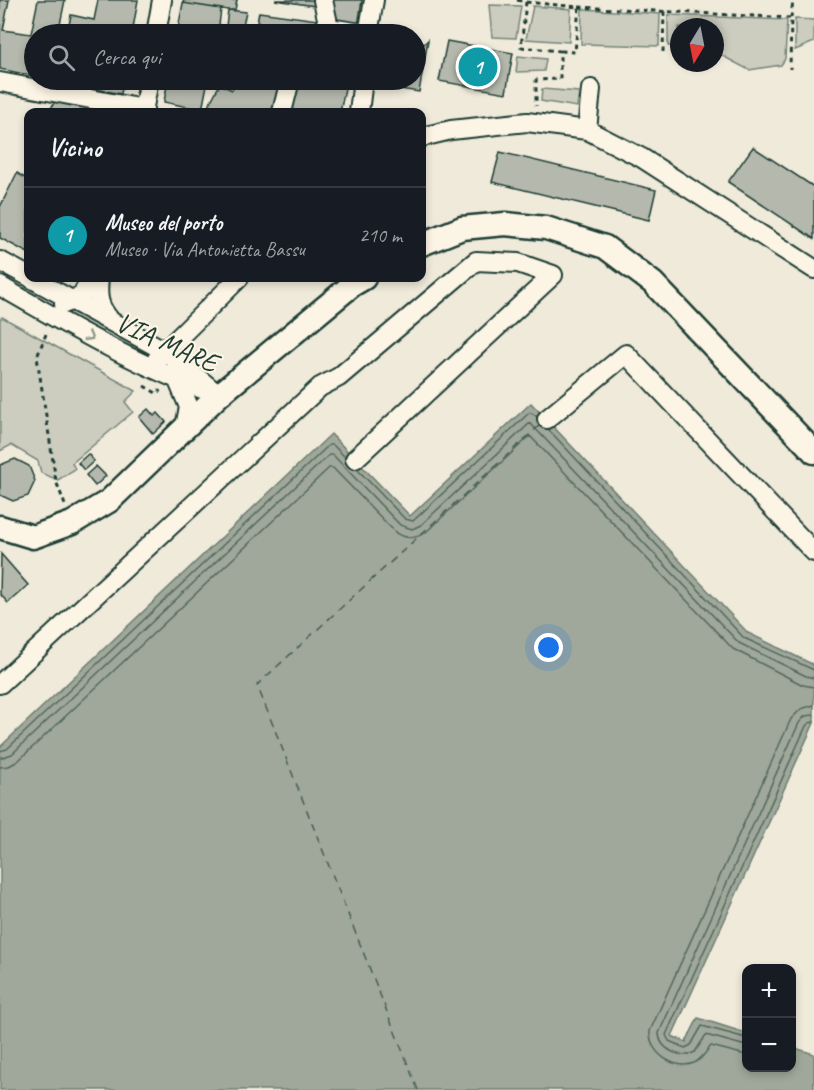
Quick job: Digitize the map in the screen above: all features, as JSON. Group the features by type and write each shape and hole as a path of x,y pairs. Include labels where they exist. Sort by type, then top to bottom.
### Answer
{"main road":[{"path":"426,242 462,228 505,224 546,228 605,247 653,283 814,452"},
{"path":"0,527 33,537 72,523 110,501 219,395 357,282"}],"street":[{"path":"158,24 162,0"},
{"path":"323,0 328,24"},
{"path":"370,24 374,0"},
{"path":"0,82 24,87"},
{"path":"587,130 591,89"},
{"path":"40,90 129,108"},
{"path":"144,108 147,90"},
{"path":"283,108 288,90"},
{"path":"360,108 362,90"},
{"path":"426,136 451,129 527,122 587,130 642,158 814,268"},
{"name":"VIA MARE","path":"0,261 24,274"},
{"path":"0,684 320,387 339,376 476,261 518,263 553,275 355,459"},
{"name":"VIA MARE","path":"38,282 165,351 219,395"},
{"path":"39,308 57,307 73,301 82,295 89,282"},
{"path":"99,282 101,309 110,320"},
{"path":"150,368 235,282"},
{"name":"VIA MARE","path":"0,286 116,352 178,381 219,395"},
{"path":"547,419 626,354 814,552"},
{"path":"178,381 189,407 185,427"}],"path":[{"path":"517,0 579,7 791,18"},
{"path":"790,69 793,0"},
{"path":"526,2 521,47 560,51 575,52 579,7"},
{"path":"663,52 664,11"},
{"path":"536,114 536,80 560,79 560,51"},
{"path":"47,332 36,357 56,481 62,498"}],"shaded area":[{"path":"489,5 521,6 516,38 492,37"},
{"path":"533,6 571,9 569,42 526,39"},
{"path":"582,9 660,14 659,46 581,44"},
{"path":"668,15 787,20 785,59 781,65 749,70 724,57 724,18 670,18 670,46 668,46"},
{"path":"795,19 814,20 814,42 795,50"},
{"path":"518,56 546,59 544,71 516,72"},
{"path":"542,89 579,92 577,107 541,101"},
{"path":"72,309 143,348 141,350 123,347 65,314 66,311"},
{"path":"2,317 136,391 125,402 133,412 72,463 75,469 58,480 41,473 38,461 11,445 0,451 0,320"}],"water":[{"path":"531,403 748,633 814,665 814,723 672,1036 686,1042 698,1018 742,1032 742,1072 796,1072 796,1048 814,1054 814,1090 0,1090 0,747 331,434 410,516"}],"building":[{"path":"0,0 9,0 3,30 24,33 24,74 0,69"},
{"path":"38,0 65,0 60,24 33,24"},
{"path":"98,0 138,0 134,24 69,24 71,15 94,20"},
{"path":"184,0 237,0 235,10 228,10 183,3"},
{"path":"275,0 314,0 315,6"},
{"path":"331,0 362,0 358,24 336,22"},
{"path":"183,3 221,9 219,24 179,24"},
{"path":"228,10 246,12 243,24 226,24"},
{"path":"259,12 318,20 316,24 257,22"},
{"path":"447,41 513,53 506,93 439,81"},
{"path":"101,90 122,90 121,94"},
{"path":"166,90 206,90 202,108 164,102"},
{"path":"217,90 283,90 276,108 207,108"},
{"path":"292,90 345,90 341,108 289,108"},
{"path":"56,99 93,108 51,108"},
{"path":"753,147 814,187 814,239 728,182"},
{"path":"500,152 656,190 649,220 492,182"},
{"path":"17,173 24,177 24,251 0,238 0,207"},
{"path":"148,409 154,416 158,413 166,422 153,434 139,417"},
{"path":"88,454 94,461 84,470 78,463"},
{"path":"15,459 29,466 35,481 28,496 13,501 0,495 0,465"},
{"path":"96,466 106,476 95,486 86,475"},
{"path":"1,554 28,585 8,603 0,594"}],"ferry route":[{"path":"418,1090 257,685 541,424"}],"place":[{"name":"Museo del porto","path":"478,67"}]}
